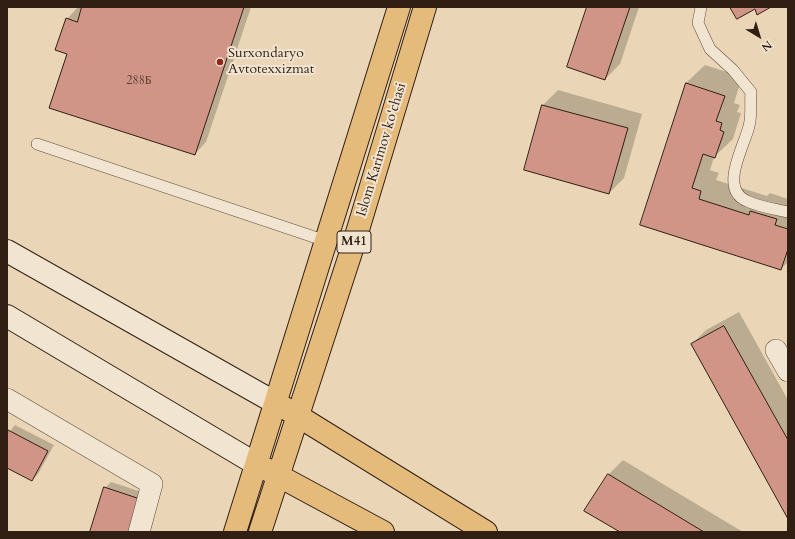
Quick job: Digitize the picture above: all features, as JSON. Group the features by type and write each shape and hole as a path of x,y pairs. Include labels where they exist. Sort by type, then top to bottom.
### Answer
{"main road":[{"name":"Islom Karimov ko'chasi","path":"256,464 274,402 326,241 398,7"},
{"name":"Islom Karimov ko'chasi","path":"278,475 353,246 425,7"},
{"path":"274,402 297,414 486,532"},
{"path":"256,464 383,532"},
{"name":"M41","path":"235,532 256,464"},
{"name":"M41","path":"260,532 278,475"}],"street":[{"path":"7,251 274,402"},
{"path":"7,316 256,464"},
{"path":"776,350 788,371"},
{"path":"7,399 152,484 139,532"}],"lane":[{"path":"701,7 698,23 710,49 733,70 751,92 750,125 737,160 733,178 737,192 745,201 788,212"},
{"path":"37,144 326,241"}],"building":[{"path":"82,7 244,7 195,155 49,108 67,54 55,50 66,18 77,22"},
{"path":"587,7 630,7 605,80 567,67"},
{"path":"730,7 771,7 757,15 755,9 737,19"},
{"path":"686,83 725,96 716,121 722,123 720,130 724,132 715,158 703,154 692,188 701,191 699,199 749,215 750,211 777,219 775,225 788,229 788,249 781,270 640,225"},
{"path":"542,105 628,128 609,194 524,170"},
{"path":"724,326 788,440 788,519 691,344"},
{"path":"8,430 48,451 32,481 7,468"},
{"path":"608,474 704,532 620,532 584,511"},
{"path":"104,487 140,499 129,532 90,532"}],"place":[{"name":"Surxondaryo Avtotexxizmat","path":"220,62"}]}
